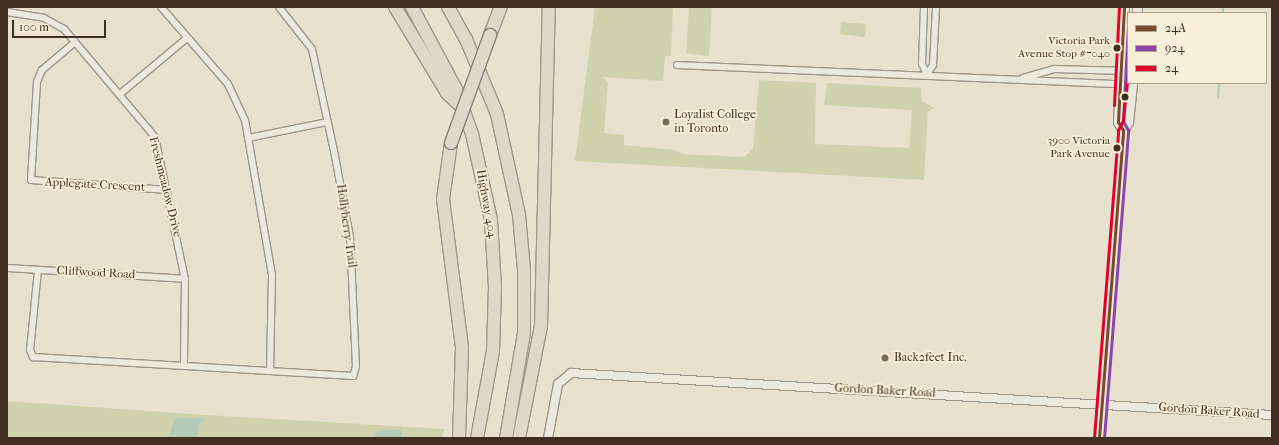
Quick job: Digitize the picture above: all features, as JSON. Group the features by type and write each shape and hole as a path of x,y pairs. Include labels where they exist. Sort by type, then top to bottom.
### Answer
{"highway":[{"path":"395,7 447,93 463,108"},
{"name":"Highway 404","path":"412,7 446,65 463,108 491,220 495,287 493,351 477,438"},
{"path":"448,7 466,39 497,114 519,215 524,333 506,438"},
{"path":"459,438 462,348 443,199 451,142 501,7"},
{"path":"519,438 541,326 549,7"}],"main road":[{"path":"1123,130 1118,122 1119,84 1124,71 1124,7"},
{"path":"1099,438 1123,130 1128,122 1132,84"}],"street":[{"path":"161,7 236,96 248,138 272,275 270,370"},
{"name":"Hollyberry Trail","path":"38,270 30,356 348,376 355,372 350,236 327,122 311,48 279,7"},
{"path":"924,7 922,64 927,74"},
{"path":"927,74 934,65 936,7"},
{"name":"Freshmeadow Drive","path":"7,12 44,18 64,29 74,43 120,94 155,137 168,190 185,279 184,366"},
{"path":"120,94 187,38"},
{"name":"Applegate Crescent","path":"74,43 42,70 37,82 31,180 168,190"},
{"path":"677,65 812,73 927,74 1013,80 1132,84"},
{"path":"1013,80 1055,69 1124,71"},
{"path":"248,138 327,122"},
{"name":"Cliffwood Road","path":"7,268 185,279"},
{"name":"Gordon Baker Road","path":"548,438 558,384 571,373 1272,415"}],"shaded area":[{"path":"595,7 673,7 671,56 665,56 663,81 603,77 608,82 604,133 624,135 624,145 675,150 682,154 744,157 753,149 759,80 816,83 815,144 909,148 912,110 824,105 827,83 921,88 922,101 934,108 928,111 924,180 575,161"},
{"path":"689,7 712,7 709,56 686,53"},
{"path":"841,22 866,24 865,37 840,34"},
{"path":"7,401 206,415 444,429 442,438 7,438"},
{"path":"175,418 206,419 199,424 197,438 176,438 175,431 173,438 168,438"},
{"path":"385,430 401,430 401,438 375,438 376,432"}],"waterway":[{"path":"1223,7 1223,12"},
{"path":"1218,98 1219,84"}],"transit line":[{"name":"24","path":"1114,105 1119,7"},
{"name":"24A","path":"1099,438 1123,130 1118,122 1124,7"},
{"name":"924","path":"1104,438 1128,130 1123,121 1127,45"},
{"name":"24","path":"1094,438 1118,130 1123,120 1127,82"}],"place":[{"name":"Victoria Park Avenue Stop #7040","path":"1117,48"},
{"name":"Loyalist College in Toronto","path":"666,122"},
{"name":"3900 Victoria Park Avenue","path":"1117,148"},
{"name":"Back2feet Inc.","path":"885,358"}]}
